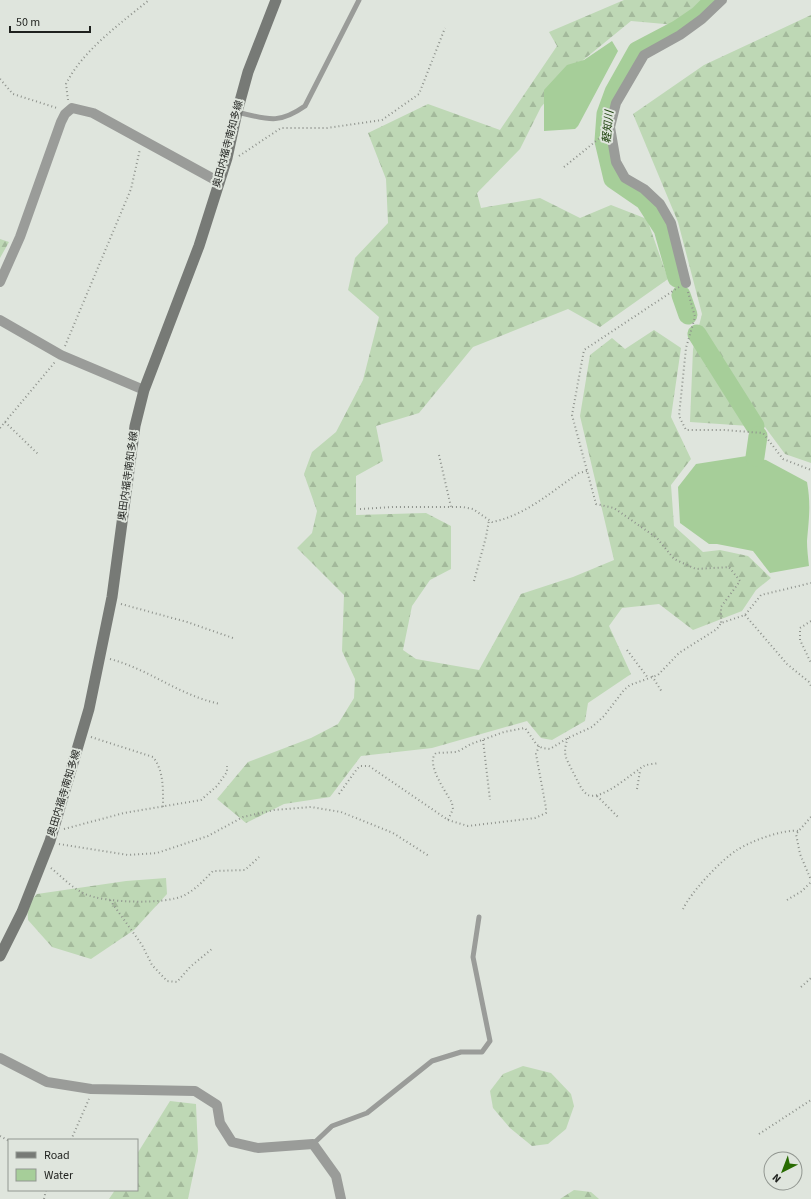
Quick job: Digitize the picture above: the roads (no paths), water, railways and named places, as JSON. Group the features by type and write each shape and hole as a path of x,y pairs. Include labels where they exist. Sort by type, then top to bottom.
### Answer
{"main road":[{"name":"奥田内福寺南知多線","path":"0,956 22,912 50,841 89,709 112,601 135,426 144,390 199,246 227,158 237,112 251,65 276,0"}],"street":[{"path":"686,282 671,223 660,204 644,189 625,178 616,162 611,131 616,103 644,55 680,35 702,19 722,0"},
{"path":"0,282 20,237 68,111 93,113 219,182"},
{"path":"0,320 61,355 144,390"},
{"path":"0,1058 47,1082 91,1089 196,1091 217,1105 220,1123 232,1142 258,1148 313,1144 336,1176 341,1199"}],"lane":[{"path":"237,112 271,120 291,116 305,106 359,0"},
{"path":"313,1144 332,1126 367,1113 432,1061 461,1052 482,1052 490,1041 473,957 479,917"}],"water":[{"path":"612,41 618,51 578,126 575,129 544,131 544,90 567,65 584,60"},
{"path":"747,456 766,460 807,482 809,518 807,550 809,566 770,573 753,551 717,544 709,544 680,523 678,487 696,464"}],"waterway":[{"name":"軽知川","path":"677,278 663,229 645,201 613,179 604,141 606,114 614,92 637,51 677,30 699,15 714,0"},
{"name":"軽知川","path":"681,295 688,315"},
{"name":"軽知川","path":"697,334 755,426"},
{"name":"軽知川","path":"755,457 758,436"}]}
